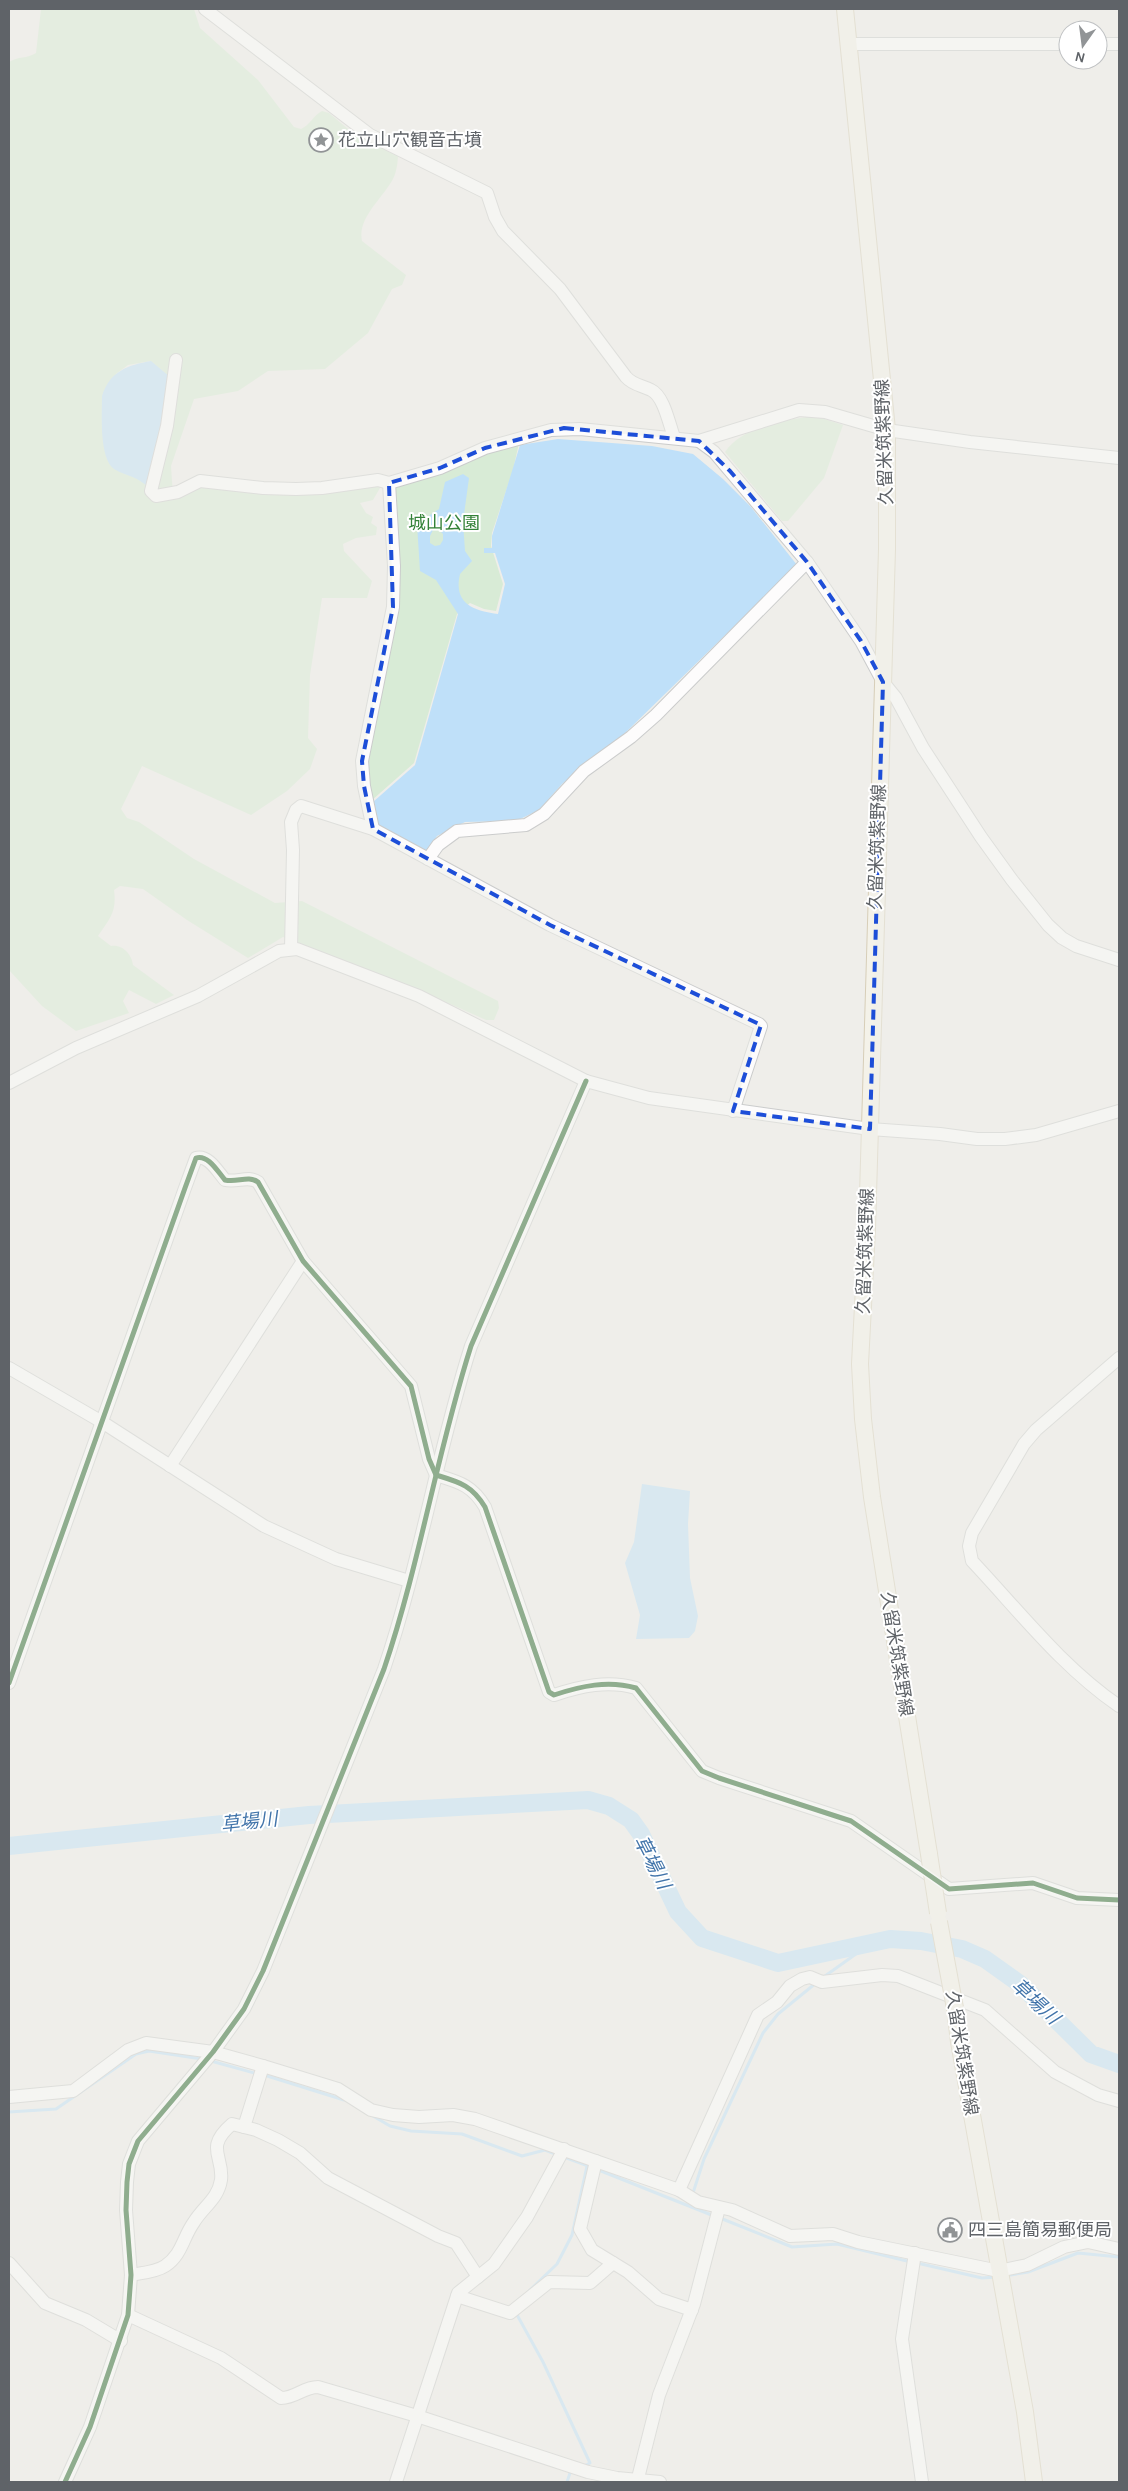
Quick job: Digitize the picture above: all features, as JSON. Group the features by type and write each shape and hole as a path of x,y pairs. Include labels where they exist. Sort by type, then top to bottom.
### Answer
{"main road":[{"name":"久留米筑紫野線","path":"845,9 887,430 883,682 870,1129 860,1364 863,1419 872,1497 955,2008 958,2042 1025,2412 1034,2482"}],"street":[{"path":"205,9 370,134 487,193 495,217 503,231 560,289 626,377 632,384 653,390 659,398 674,437"},
{"path":"848,44 1058,44"},
{"path":"176,360 166,426 151,491 156,496 178,492 200,481 263,488 296,489 322,488 378,480 389,483 440,468 485,448 551,430 564,428 674,437 699,441 799,410 825,412 887,430 970,442 1119,458"},
{"path":"699,441 714,452 807,562 861,641 883,682 896,698 923,748 981,838 1048,925 1076,946 1119,960"},
{"path":"373,829 364,786 362,761 393,608 394,566 389,483"},
{"path":"428,859 438,845 457,831 526,825 544,814 584,771 631,737 656,714 807,562"},
{"path":"291,949 293,850 291,822 296,810 301,806 373,829 550,925 759,1024 761,1026 733,1111"},
{"path":"9,1083 76,1048 198,996 279,951 291,949 316,956 419,996 586,1082 641,1096 733,1111 870,1129 940,1134 977,1139 1004,1139 1036,1135 1119,1111"},
{"path":"65,2482 90,2427 121,2341 128,2315 131,2275 126,2210 129,2164 138,2141 213,2052 244,2008 263,1971 384,1669 400,1622 408,1581 458,1388 471,1346 586,1082"},
{"path":"9,1683 196,1158 206,1157 225,1180 249,1178 258,1182 303,1261 411,1386 429,1459 436,1475 465,1485 477,1493 485,1507 549,1692 554,1695 584,1685 626,1685 636,1688 702,1771 851,1821 949,1889 1033,1883 1077,1898 1119,1900"},
{"path":"170,1466 303,1261"},
{"path":"1119,1358 1049,1417 1024,1444 972,1533 969,1546 972,1561 1061,1657 1086,1682 1119,1706"},
{"path":"9,1368 102,1422 264,1526 336,1559 408,1581"},
{"path":"679,2190 758,2014 776,2002 790,1986 802,1979 810,1978 822,1982 882,1975 898,1976 962,2000 985,2010 1036,2057 1074,2084 1098,2095 1119,2101"},
{"path":"9,2097 73,2091 128,2050 146,2044 213,2052 338,2089 371,2110 385,2114 419,2117 453,2115 475,2119 679,2190 698,2202 732,2210 790,2236 833,2234 858,2242 998,2270 1028,2265 1064,2247 1088,2242 1119,2249"},
{"path":"244,2126 263,2066"},
{"path":"131,2275 164,2267 179,2254 193,2222 217,2194 221,2179 215,2154 218,2140 232,2124 244,2126 278,2140 300,2153 328,2178 438,2236 456,2243 478,2277"},
{"path":"396,2482 457,2296 494,2264 528,2217 564,2149"},
{"path":"596,2161 580,2229 592,2250 628,2272 659,2298 692,2310"},
{"path":"638,2480 659,2395 692,2310 719,2208"},
{"path":"915,2253 902,2339 922,2482"},
{"path":"9,2263 45,2303 86,2320 121,2341"},
{"path":"457,2296 510,2314 549,2282 590,2283 613,2263"},
{"path":"128,2315 220,2358 282,2398 292,2398 307,2387 318,2387 417,2416 588,2472 617,2478 660,2482"}],"highlighted area":[{"path":"564,428 699,441 730,471 807,562 861,641 883,682 870,1129 733,1111 761,1025 550,925 373,829 364,786 362,761 393,607 389,483 440,468 485,448"}],"green space":[{"path":"41,9 194,9 200,28 258,80 294,127 301,129 322,111 329,113 348,129 398,153 394,176 367,216 361,233 362,241 406,275 402,285 392,289 368,333 325,369 268,371 238,391 194,399 171,466 173,496 201,485 378,484 380,488 373,500 360,503 366,513 373,517 371,523 377,527 376,535 356,538 343,544 344,551 372,581 367,598 322,598 310,675 308,738 317,749 310,769 287,791 251,815 142,766 121,809 127,818 139,822 194,859 275,903 302,901 498,1001 499,1008 494,1020 486,1020 410,986 283,937 248,958 187,920 143,889 120,886 114,890 113,909 98,936 111,946 123,948 129,954 133,965 174,995 156,1004 129,990 123,1001 129,1013 76,1031 42,1006 9,970 9,62 36,53","holes":["151,361 148,488 144,482 116,374 128,365"]},
{"path":"815,416 843,425 824,478 788,521 782,521 725,452 733,443 753,430 778,422"},
{"name":"城山公園","path":"519,443 513,470 492,533 491,546 503,584 496,611 484,609 470,603 457,614 414,763 371,801 364,767 387,653 393,487 480,454"}],"water":[{"path":"151,361 170,377 154,469 148,488 137,479 114,469 109,463 102,435 102,396 105,387 115,375 127,367"},
{"path":"558,439 652,446 693,454 723,479 751,507 797,565 622,736 562,784 539,810 516,821 465,822 437,836 426,853 378,828 373,802 415,765 458,614 436,580 420,571 417,524 439,509 445,482 463,474 469,478 463,522 465,551 472,561 460,574 460,592 467,604 481,611 498,614 505,584 495,553 484,553 484,548 492,548 492,536 520,445","holes":["433,530 439,530 443,534 443,540 440,545 435,546 430,543 430,536"]},
{"path":"642,1484 690,1491 688,1524 690,1578 698,1616 695,1631 689,1638 636,1639 640,1615 625,1563 634,1542"}],"waterway":[{"name":"草場川","path":"9,1846 309,1815 588,1800 609,1806 631,1820 641,1834 678,1912 702,1938 778,1963 890,1939 921,1941 962,1949 985,1959 1020,1984 1091,2054 1119,2064"},
{"path":"825,1976 870,1944"},
{"path":"692,2196 704,2159 763,2033 778,2014 816,1983"},
{"path":"9,2112 56,2109 136,2054 149,2051 202,2059"},
{"path":"211,2061 258,2074"},
{"path":"264,2075 344,2100"},
{"path":"373,2116 390,2126 411,2131 462,2134 522,2156 545,2150 558,2155"},
{"path":"564,2157 591,2167"},
{"path":"529,2291 557,2264 572,2235 587,2166"},
{"path":"596,2169 714,2216"},
{"path":"720,2218 792,2247 837,2244 911,2262"},
{"path":"1005,2276 1028,2272 1078,2253 1119,2257"},
{"path":"917,2263 982,2278 996,2277"},
{"path":"516,2313 543,2362 590,2463 584,2466"},
{"path":"567,2482 570,2473 574,2471"}],"cycle path":[{"path":"65,2482 90,2427 128,2315 131,2275 126,2210 129,2164 138,2141 213,2052 244,2009 263,1971 384,1669 408,1589 448,1426 471,1346 586,1081"},
{"path":"9,1683 185,1188 196,1158 200,1157 209,1161 225,1180 250,1179 258,1182 303,1261 411,1386 429,1459 436,1475 464,1485 475,1494 485,1507 549,1692 554,1695 574,1689 605,1684 636,1688 702,1771 851,1821 949,1889 1033,1883 1077,1898 1119,1900"}],"place":[{"name":"花立山穴観音古墳","path":"321,140"},
{"name":"四三島簡易郵便局","path":"950,2230"}]}
